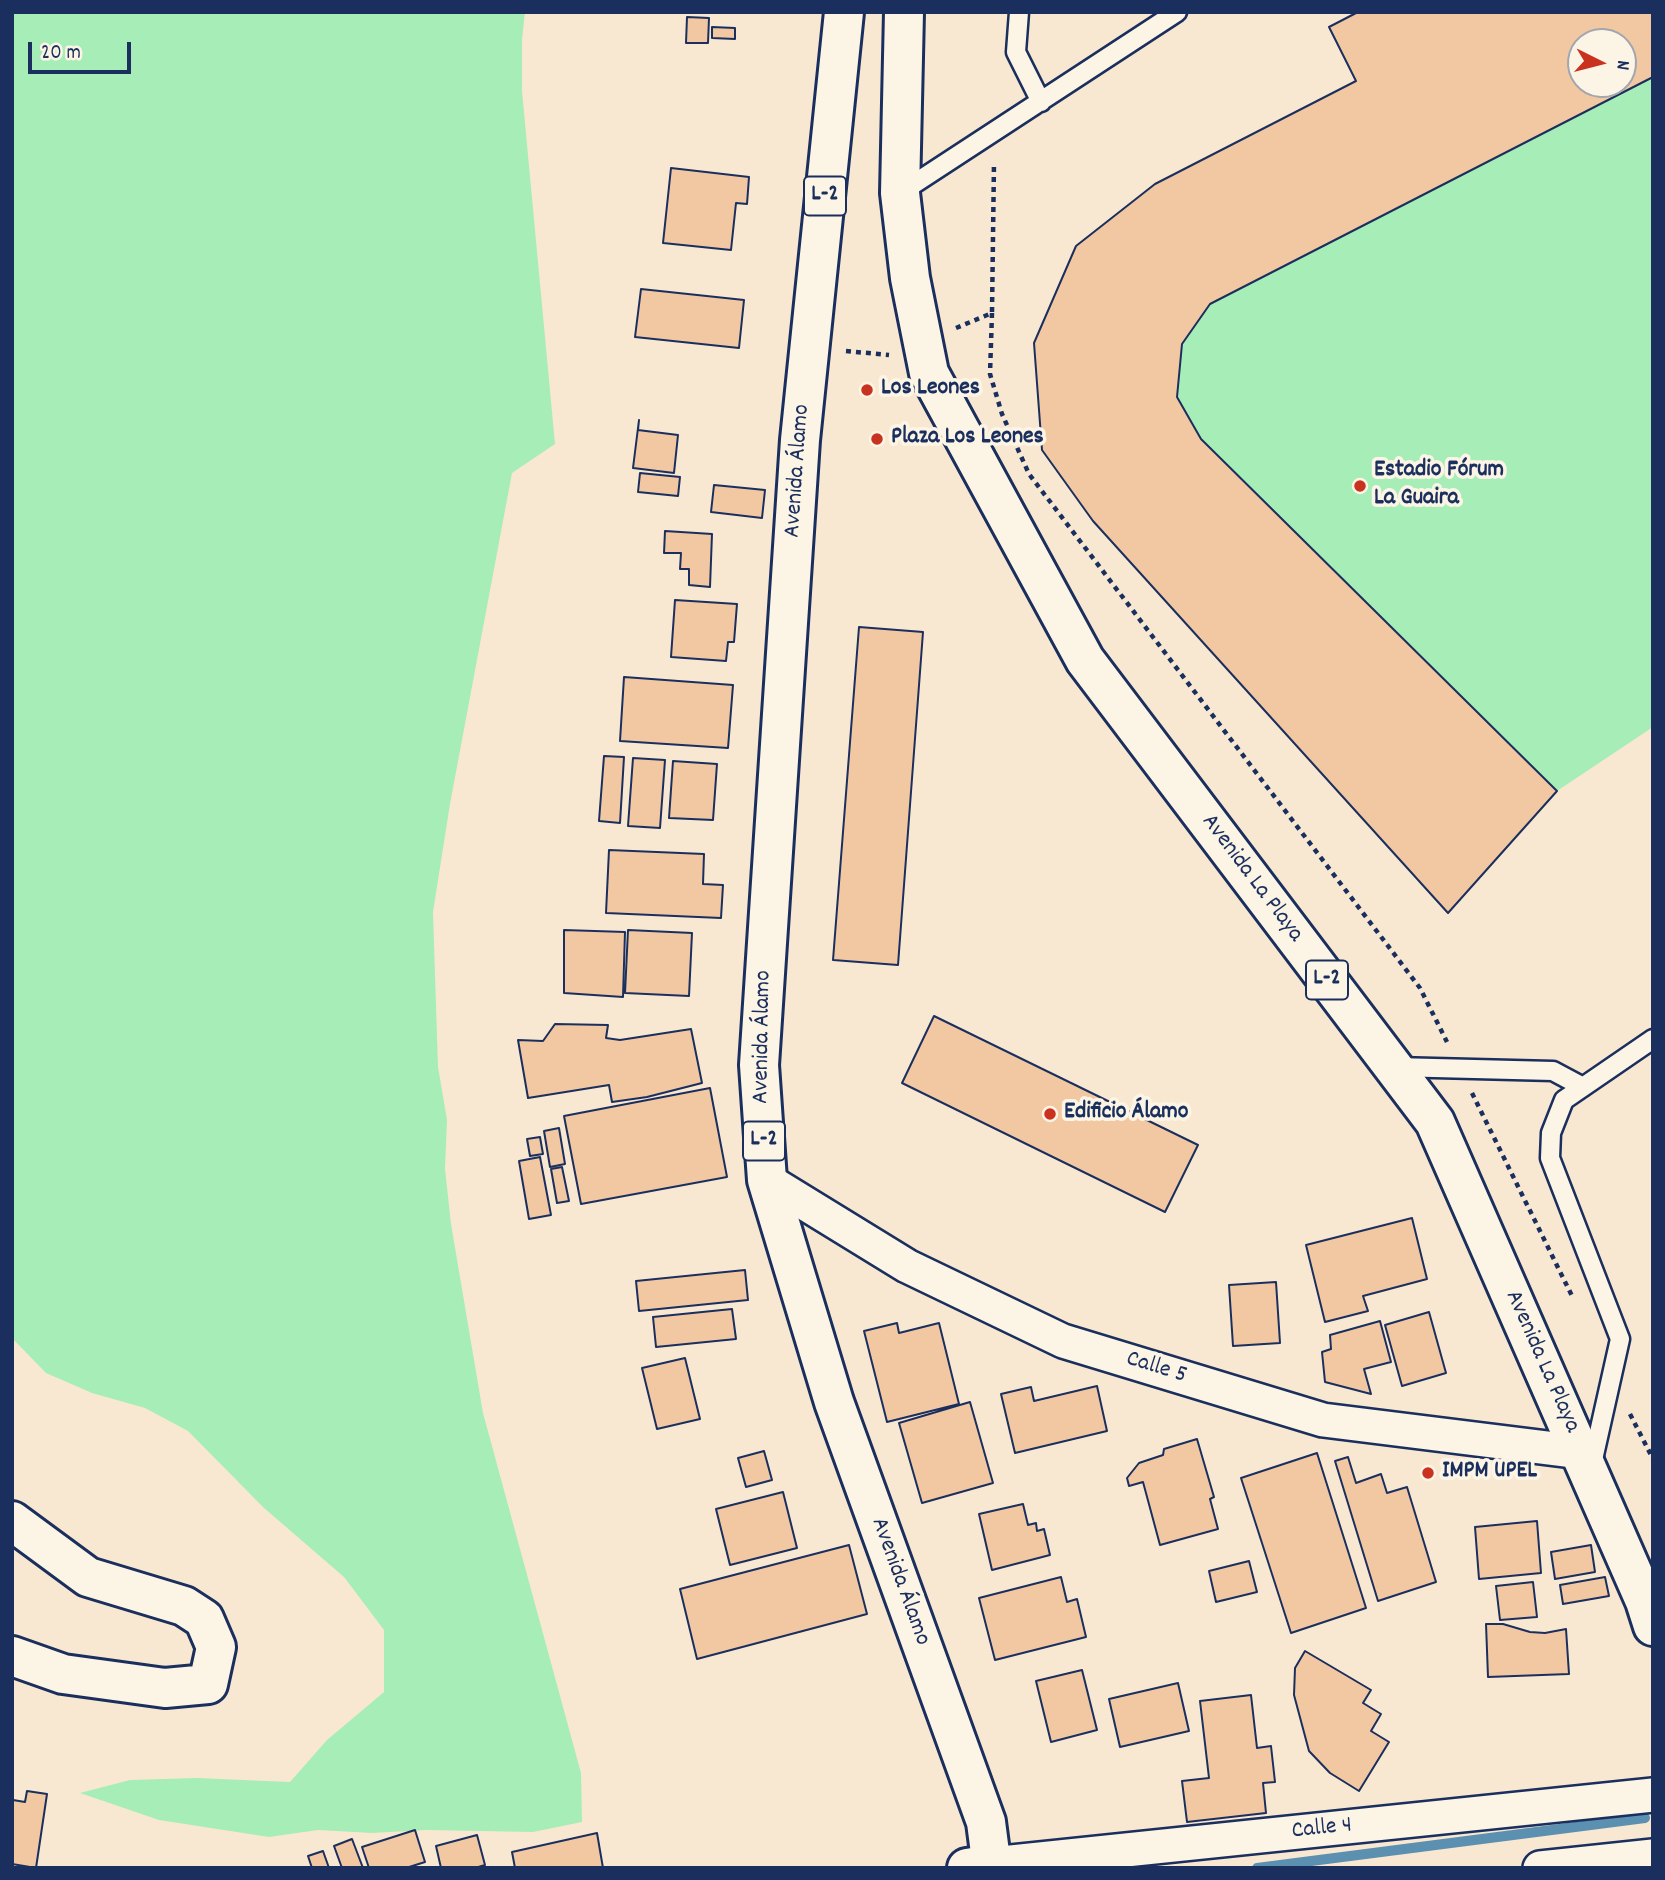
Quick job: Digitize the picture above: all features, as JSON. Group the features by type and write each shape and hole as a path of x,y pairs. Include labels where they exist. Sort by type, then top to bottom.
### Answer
{"main road":[{"name":"Avenida Álamo","path":"844,12 800,440 759,1065 767,1180 834,1402 986,1822 984,1866"},
{"name":"L-2","path":"900,193 904,12"},
{"name":"Avenida La Playa","path":"900,193 910,278 929,373 1085,660 1435,1122 1645,1601 1653,1626"},
{"path":"12,1521 88,1577 184,1606 204,1619 216,1647 208,1684 166,1688 63,1674 12,1657"}],"street":[{"name":"Calle 5","path":"767,1180 906,1266 1063,1341 1323,1420 1585,1463"},
{"name":"Calle 4","path":"984,1866 1653,1796"},
{"path":"1541,1868 1653,1856"}],"lane":[{"path":"1019,12 1016,52 1041,102"},
{"path":"900,193 1177,12"},
{"path":"1585,1463 1612,1376 1620,1339 1550,1158 1551,1133 1564,1100 1653,1039"},
{"path":"1393,1067 1553,1071 1583,1087"}],"path":[{"path":"992,313 990,374 1002,414 1029,474 1420,988 1575,1302"},
{"path":"1612,1376 1653,1459"}],"green space":[{"path":"12,12 525,12 522,91 555,444 512,473 450,804 433,912 438,1067 447,1120 445,1169 451,1224 483,1413 581,1773 582,1822 533,1832 427,1830 372,1833 318,1830 269,1837 159,1820 80,1793 130,1780 197,1778 290,1782 327,1740 384,1692 384,1630 344,1577 264,1508 188,1431 145,1408 92,1393 46,1373 12,1338"},
{"name":"Estadio Fórum La Guaira","path":"1491,12 1653,12 1653,727 1557,791 1448,913 1093,521 1042,450 1034,343 1076,246 1155,184"}],"building":[{"path":"1358,12 1653,12 1653,77 1637,85 1637,28 1567,28 1567,98 1612,98 1210,304 1182,344 1177,397 1201,439 1557,791 1448,913 1093,521 1042,450 1034,343 1076,246 1155,184 1356,81 1329,27"},
{"path":"687,17 709,18 708,43 686,43"},
{"path":"712,27 735,28 735,39 712,38"},
{"path":"671,168 749,177 747,204 736,203 731,250 663,243"},
{"path":"641,289 744,300 739,348 635,337"},
{"path":"639,420 638,430 678,435 674,473 633,468"},
{"path":"640,473 680,477 678,496 638,492"},
{"path":"714,485 765,490 762,518 711,512"},
{"path":"665,531 712,534 710,587 689,585 689,569 680,569 681,553 664,553"},
{"path":"675,600 737,604 734,642 728,642 726,661 671,657"},
{"path":"859,627 923,632 898,965 833,960"},
{"path":"624,677 733,685 728,748 620,741"},
{"path":"604,756 624,757 620,823 599,821"},
{"path":"633,758 665,760 660,828 628,826"},
{"path":"673,761 717,764 713,820 669,818"},
{"path":"609,850 704,854 703,884 723,885 721,918 606,913"},
{"path":"564,930 625,932 623,997 564,993"},
{"path":"628,930 692,933 689,996 625,993"},
{"name":"Edificio Álamo","path":"934,1016 1198,1145 1165,1212 902,1083"},
{"path":"555,1024 608,1025 606,1038 620,1040 691,1029 702,1083 647,1097 612,1102 609,1085 528,1098 518,1040 543,1041"},
{"path":"710,1088 727,1177 581,1204 564,1116"},
{"path":"559,1128 565,1164 550,1167 544,1131"},
{"path":"540,1137 543,1154 530,1156 527,1139"},
{"path":"540,1157 551,1215 529,1219 519,1161"},
{"path":"562,1167 569,1201 557,1203 551,1169"},
{"path":"1412,1218 1427,1279 1363,1296 1368,1311 1325,1322 1306,1245"},
{"path":"745,1270 748,1300 639,1311 636,1281"},
{"path":"1276,1282 1280,1343 1233,1346 1229,1285"},
{"path":"732,1309 736,1339 656,1347 653,1317"},
{"path":"1429,1312 1446,1373 1402,1386 1385,1325"},
{"path":"1380,1321 1391,1362 1364,1369 1371,1394 1325,1382 1322,1352 1331,1349 1330,1335"},
{"path":"897,1323 899,1333 939,1323 959,1404 887,1422 864,1331"},
{"path":"685,1358 700,1419 657,1429 642,1368"},
{"path":"1097,1386 1107,1431 1015,1453 1001,1394 1031,1387 1034,1401"},
{"path":"970,1402 993,1483 922,1503 899,1423"},
{"path":"1197,1439 1214,1497 1210,1499 1218,1529 1160,1545 1143,1482 1129,1486 1127,1478 1139,1463 1163,1455 1164,1449"},
{"path":"764,1451 772,1480 746,1487 738,1458"},
{"path":"1317,1453 1366,1608 1291,1633 1241,1478"},
{"path":"1348,1457 1356,1483 1381,1474 1387,1493 1407,1487 1436,1582 1378,1601 1335,1461"},
{"path":"783,1492 797,1548 730,1565 716,1509"},
{"path":"1023,1504 1028,1525 1036,1523 1037,1531 1044,1529 1050,1555 992,1570 979,1514"},
{"path":"1537,1521 1541,1573 1479,1579 1475,1527"},
{"path":"849,1545 867,1614 697,1659 680,1589"},
{"path":"1591,1545 1595,1572 1555,1579 1551,1552"},
{"path":"1249,1561 1257,1592 1216,1602 1209,1571"},
{"path":"1061,1577 1067,1602 1077,1599 1086,1637 995,1660 979,1598"},
{"path":"1605,1577 1609,1596 1563,1604 1560,1585"},
{"path":"1533,1582 1537,1617 1500,1620 1496,1586"},
{"path":"1486,1624 1503,1624 1530,1632 1545,1633 1566,1629 1569,1674 1488,1677"},
{"path":"1305,1651 1371,1690 1363,1703 1381,1714 1371,1731 1389,1742 1359,1791 1330,1773 1309,1751 1294,1695 1295,1668"},
{"path":"1082,1670 1097,1730 1051,1742 1036,1681"},
{"path":"1178,1683 1189,1731 1120,1747 1109,1699"},
{"path":"1251,1695 1257,1748 1271,1746 1275,1782 1263,1783 1266,1813 1187,1822 1182,1781 1209,1778 1200,1701"},
{"path":"27,1791 47,1794 36,1868 12,1864 13,1800 25,1802"},
{"path":"415,1830 425,1862 406,1868 369,1868 362,1847"},
{"path":"597,1833 603,1868 515,1868 512,1852"},
{"path":"477,1835 485,1865 475,1868 441,1868 436,1846"},
{"path":"352,1839 363,1868 342,1868 334,1846"},
{"path":"323,1851 329,1868 312,1868 308,1856"}],"waterway":[{"path":"1257,1868 1645,1818"}],"place":[{"name":"Los Leones","path":"867,390"},
{"name":"Plaza Los Leones","path":"877,439"},
{"name":"Estadio Fórum La Guaira","path":"1360,486"},
{"name":"Edificio Álamo","path":"1050,1114"},
{"name":"IMPM UPEL","path":"1428,1473"}]}
